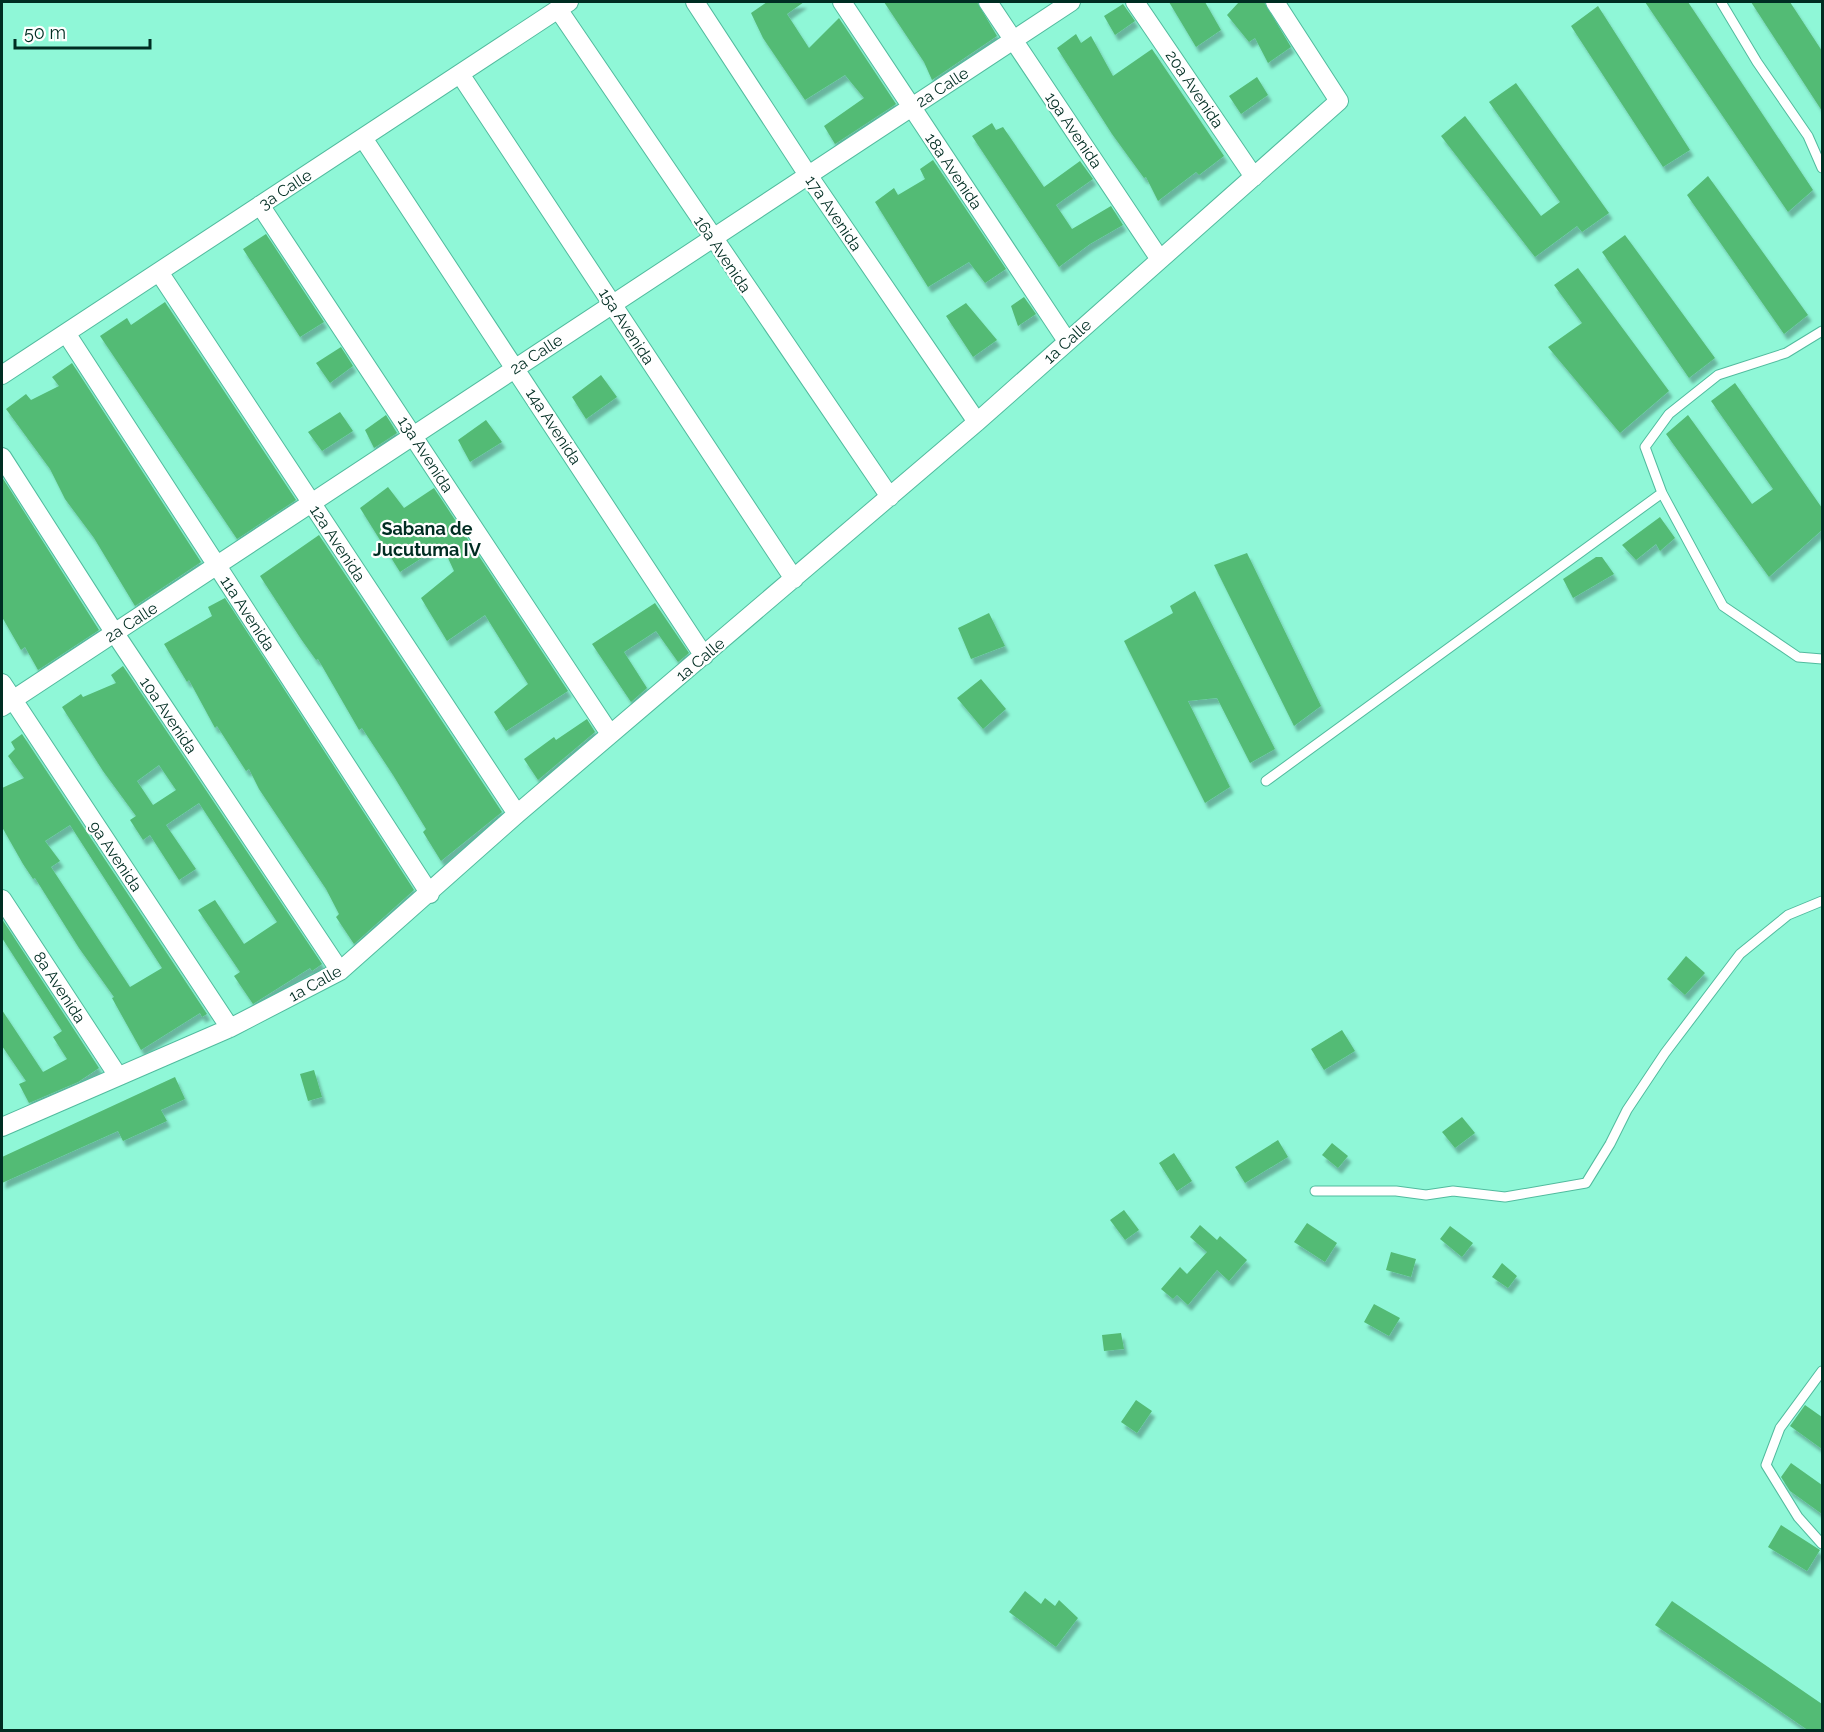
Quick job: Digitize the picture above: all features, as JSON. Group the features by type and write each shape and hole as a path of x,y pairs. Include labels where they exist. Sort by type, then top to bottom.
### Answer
{"street":[{"name":"17a Avenida","path":"695,2 808,175 977,422"},
{"name":"18a Avenida","path":"842,2 1067,341"},
{"name":"19a Avenida","path":"988,2 1160,258"},
{"name":"2a Calle","path":"7,703 1071,2"},
{"name":"20a Avenida","path":"1135,2 1254,177"},
{"name":"1a Calle","path":"5,1119 118,1076 230,1028 340,970 430,894 517,814 977,422 1339,100 1275,2"},
{"name":"3a Calle","path":"2,375 563,5"},
{"name":"16a Avenida","path":"563,5 712,238 890,497"},
{"name":"15a Avenida","path":"460,74 794,579"},
{"name":"14a Avenida","path":"363,138 516,367 704,656"},
{"name":"13a Avenida","path":"260,205 610,734"},
{"name":"12a Avenida","path":"159,272 517,814"},
{"name":"11a Avenida","path":"66,333 430,894"},
{"name":"10a Avenida","path":"2,457 114,632 340,970"},
{"name":"9a Avenida","path":"2,683 7,703 230,1028"},
{"name":"8a Avenida","path":"2,898 118,1076"}],"lane":[{"path":"1721,2 1757,62 1808,136 1822,168"},
{"path":"1822,331 1786,353 1718,375 1670,414 1645,447 1662,493 1723,606 1798,657 1822,659"},
{"path":"1266,781 1662,493"},
{"path":"1316,1191 1396,1191 1426,1195 1453,1191 1505,1197 1586,1183 1611,1144 1627,1110 1665,1053 1740,954 1788,915 1822,901"},
{"path":"1822,1371 1780,1428 1766,1465 1798,1517 1822,1544"}],"building":[{"path":"767,2 804,2 787,14 809,48 839,18 896,104 835,144 824,126 864,98 845,75 805,100 763,38 751,13"},
{"path":"884,2 977,2 997,36 932,80 924,62"},
{"path":"1169,2 1205,2 1221,30 1196,47"},
{"path":"1239,2 1264,2 1291,47 1268,63 1255,38 1249,42 1227,15"},
{"path":"1645,2 1688,2 1813,190 1788,212"},
{"path":"1751,2 1790,2 1822,51 1822,111"},
{"path":"1123,4 1135,21 1115,35 1104,16"},
{"path":"1598,6 1690,150 1663,167 1571,26"},
{"path":"1076,34 1081,43 1091,36 1113,76 1152,49 1224,156 1199,175 1196,172 1158,201 1146,177 1144,178 1112,134 1057,48"},
{"path":"1257,77 1268,95 1241,114 1229,96"},
{"path":"1516,83 1609,213 1582,232 1577,226 1535,257 1441,136 1465,116 1541,216 1560,202 1489,102"},
{"path":"992,123 996,130 1003,127 1044,187 1080,161 1093,179 1056,205 1072,229 1111,206 1123,225 1090,244 1059,267 972,136"},
{"path":"933,160 1006,269 985,283 969,262 928,287 875,202 894,188 898,195 925,179 920,169"},
{"path":"1708,176 1808,315 1784,334 1687,195"},
{"path":"266,234 324,322 300,337 243,249"},
{"path":"1625,235 1715,358 1689,378 1602,252"},
{"path":"1578,268 1669,391 1620,433 1548,347 1582,323 1554,285"},
{"path":"1024,297 1036,314 1018,326 1011,306"},
{"path":"165,302 296,500 237,539 100,336 127,318 131,325"},
{"path":"966,303 997,340 973,357 946,316"},
{"path":"341,347 353,366 330,383 316,363"},
{"path":"72,363 201,562 135,606 94,538 65,499 50,469 6,409 26,394 31,400 59,386 52,377"},
{"path":"601,375 617,397 586,419 572,397"},
{"path":"1735,383 1822,508 1822,530 1769,577 1666,434 1688,415 1752,504 1773,489 1711,401"},
{"path":"340,412 353,431 322,451 308,432"},
{"path":"386,415 397,433 374,448 365,430"},
{"path":"486,420 502,442 470,462 458,440"},
{"path":"2,477 99,630 38,670 25,647 21,650 2,617"},
{"path":"388,487 404,508 434,488 568,691 506,731 494,712 528,684 485,615 447,641 421,598 454,571 442,545 400,572 360,508"},
{"path":"1660,517 1675,538 1660,551 1656,544 1636,560 1622,545"},
{"path":"319,535 502,812 441,861 423,832 426,829 393,775 362,728 359,730 318,659 316,660 301,639 260,576"},
{"path":"1247,553 1321,706 1294,726 1214,565"},
{"path":"1596,557 1602,557 1614,574 1573,598 1563,579"},
{"path":"1195,591 1275,749 1250,763 1217,698 1188,701 1230,787 1205,803 1124,641 1173,613 1170,606"},
{"path":"225,598 414,890 354,944 336,917 339,914 326,889 259,789 249,769 246,771 217,726 215,728 189,680 187,682 164,644 212,616 208,607"},
{"path":"655,603 689,653 678,662 656,631 624,652 647,688 631,702 592,644"},
{"path":"989,613 1005,646 971,659 958,628"},
{"path":"123,666 322,964 312,971 310,968 253,1004 234,976 240,972 198,910 215,900 244,944 277,922 199,803 166,825 196,869 179,880 150,835 143,840 130,820 136,816 103,771 62,707 81,694 83,697 116,683 111,675","holes":["159,765 176,790 153,805 137,781"]},
{"path":"981,679 1006,709 983,729 957,698"},
{"path":"587,719 595,732 538,780 524,759 554,737 556,740"},
{"path":"22,734 207,1014 202,1017 200,1013 141,1050 112,998 114,997 79,948 35,878 33,879 23,864 2,827 2,788 24,778 8,756 15,749 11,742","holes":["70,825 162,968 130,987 51,867 60,861 45,841"]},
{"path":"2,919 99,1068 78,1082 29,1103 19,1084 26,1081 2,1046 2,1010 43,1072 67,1059 53,1037 62,1031 2,938"},
{"path":"1686,956 1705,973 1685,995 1667,979"},
{"path":"1342,1030 1355,1051 1324,1070 1311,1049"},
{"path":"314,1070 322,1097 308,1101 300,1074"},
{"path":"175,1077 185,1099 161,1110 167,1121 123,1141 118,1131 2,1183 2,1157"},
{"path":"1462,1117 1475,1133 1455,1148 1442,1132"},
{"path":"1278,1140 1288,1157 1245,1183 1235,1167"},
{"path":"1332,1143 1348,1156 1338,1168 1322,1155"},
{"path":"1174,1153 1192,1181 1177,1191 1159,1163"},
{"path":"1124,1210 1139,1230 1125,1240 1110,1220"},
{"path":"1307,1223 1337,1243 1325,1262 1294,1242"},
{"path":"1200,1225 1217,1240 1220,1236 1247,1260 1229,1281 1217,1270 1188,1305 1177,1295 1173,1299 1161,1289 1180,1267 1187,1274 1207,1252 1190,1237"},
{"path":"1450,1226 1473,1243 1462,1257 1440,1239"},
{"path":"1391,1252 1416,1259 1411,1277 1386,1270"},
{"path":"1502,1263 1517,1276 1508,1288 1492,1277"},
{"path":"1374,1304 1400,1318 1389,1336 1364,1322"},
{"path":"1121,1333 1124,1349 1104,1351 1102,1335"},
{"path":"1136,1400 1152,1411 1137,1433 1121,1422"},
{"path":"1805,1405 1822,1417 1822,1449 1790,1426"},
{"path":"1791,1463 1822,1485 1822,1514 1790,1491 1781,1477"},
{"path":"1781,1525 1820,1550 1807,1571 1768,1547"},
{"path":"1025,1591 1041,1604 1045,1598 1055,1606 1059,1600 1078,1618 1056,1647 1009,1612"},
{"path":"1672,1601 1822,1704 1822,1731 1809,1731 1655,1625"}],"district":[{"name":"Sabana de Jucutuma IV","path":"427,539"}]}
